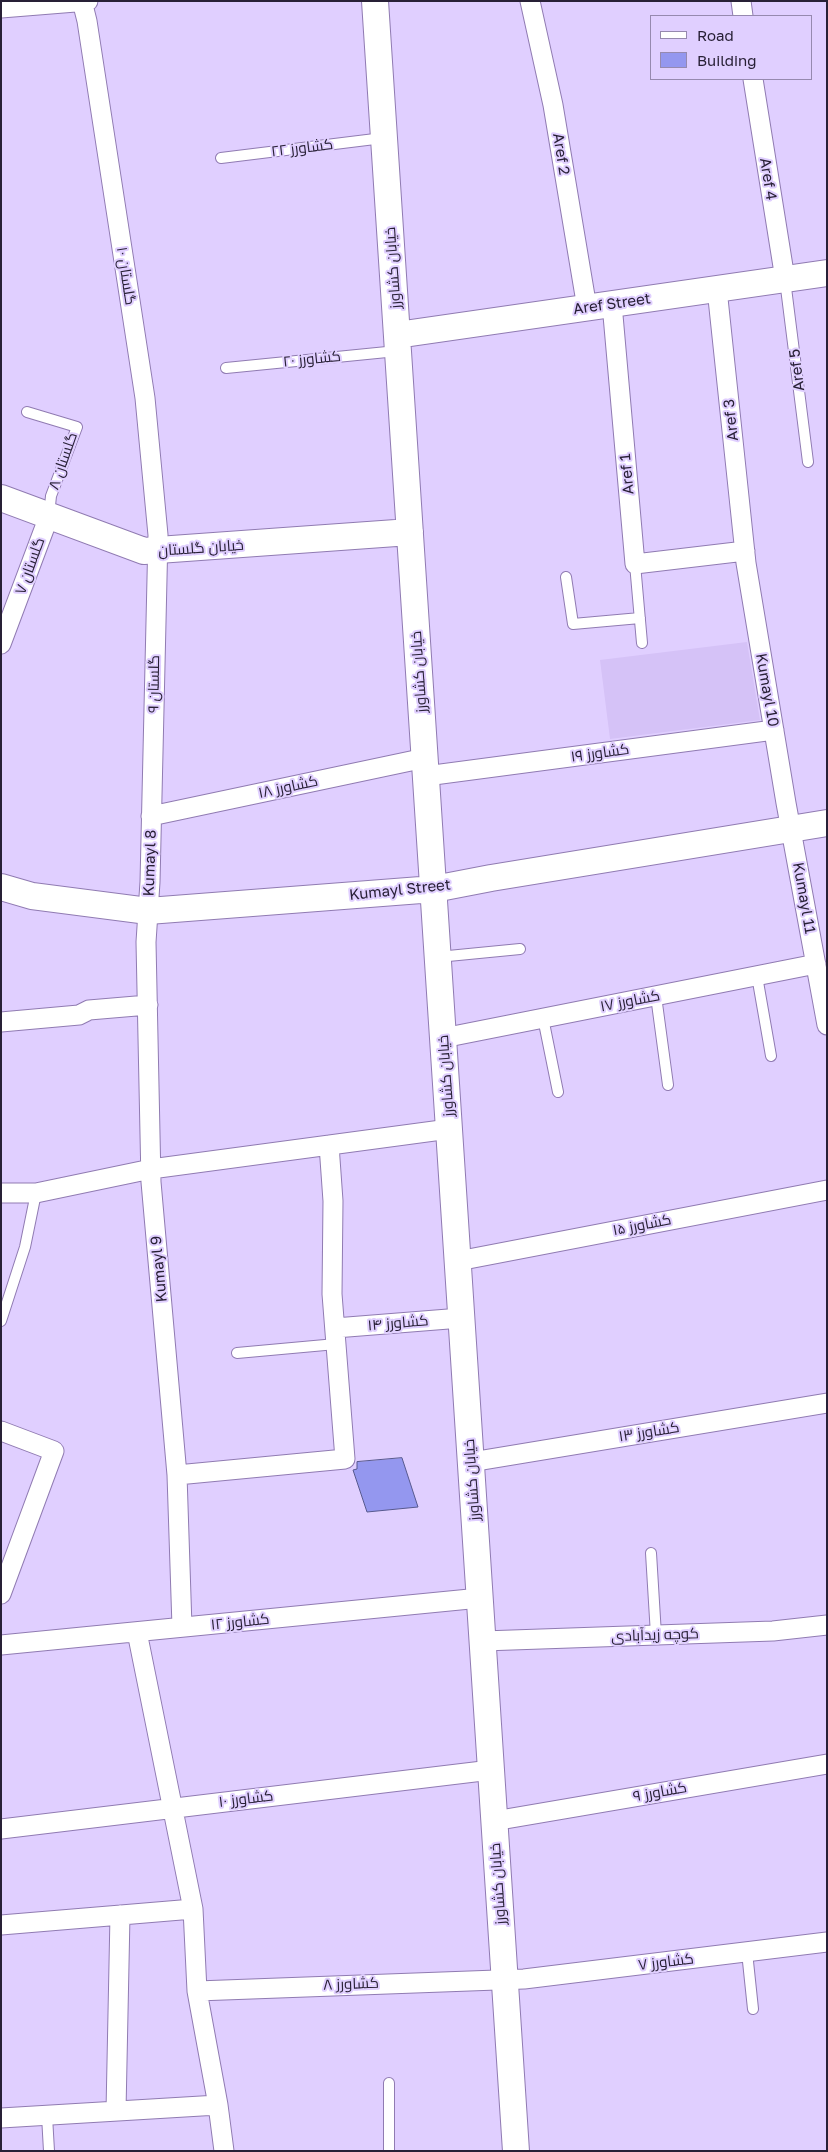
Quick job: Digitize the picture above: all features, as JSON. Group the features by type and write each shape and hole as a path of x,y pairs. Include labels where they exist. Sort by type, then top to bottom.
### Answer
{"street":[{"name":"گلستان ۱۰","path":"82,1 87,21 145,398 158,535 156,551"},
{"path":"1,8 88,1"},
{"name":"خیابان کشاورز","path":"375,1 516,2151"},
{"name":"Aref 2","path":"530,1 553,105 587,308"},
{"path":"741,1 743,15"},
{"name":"Aref 4","path":"753,80 785,279"},
{"name":"Aref Street","path":"398,343 587,308 827,273"},
{"name":"Aref 3","path":"717,289 745,551"},
{"name":"Aref 1","path":"612,304 635,564"},
{"name":"خیابان گلستان","path":"1,498 144,551 410,532"},
{"name":"گلستان ۷","path":"1,644 49,516"},
{"name":"گلستان ۹","path":"151,816 156,551"},
{"path":"635,564 745,551"},
{"name":"Kumayl 10","path":"745,551 792,830"},
{"name":"کشاورز ۱۹","path":"425,767 774,730"},
{"name":"کشاورز ۱۸","path":"151,816 425,767"},
{"name":"Kumayl 8","path":"148,911 151,816"},
{"name":"Kumayl Street","path":"1,887 32,896 148,911 434,889 827,823"},
{"name":"Kumayl 11","path":"792,830 827,1025"},
{"name":"Kumayl 9","path":"148,911 151,1182 177,1475 182,1627"},
{"name":"کشاورز ۱۷","path":"443,1038 816,964"},
{"path":"1,1022 79,1015 89,1010 148,1005"},
{"path":"1,1193 36,1193 152,1169 449,1129"},
{"path":"177,1475 345,1459 332,1294 333,1201 329,1145"},
{"name":"کشاورز ۱۵","path":"458,1261 827,1190"},
{"name":"کشاورز ۱۴","path":"335,1336 461,1318"},
{"name":"کشاورز ۱۳","path":"471,1462 827,1403"},
{"path":"1,1431 54,1450 1,1594"},
{"name":"کشاورز ۱۲","path":"1,1645 480,1598"},
{"name":"کوچه زیدآبادی","path":"483,1641 773,1631 827,1625"},
{"path":"137,1632 193,1909 197,1991 218,2105 224,2151"},
{"name":"کشاورز ۹","path":"494,1822 827,1764"},
{"name":"کشاورز ۱۰","path":"1,1829 491,1770"},
{"path":"1,1925 193,1909"},
{"path":"116,2111 120,1915"},
{"name":"کشاورز ۷","path":"504,1979 827,1942"},
{"name":"کشاورز ۸","path":"197,1991 504,1979"},
{"path":"1,2118 218,2105"}],"lane":[{"name":"کشاورز ۲۲","path":"221,158 384,138"},
{"name":"Aref 5","path":"785,279 808,462"},
{"name":"کشاورز ۲۰","path":"226,368 398,343"},
{"name":"گلستان ۸","path":"27,412 77,427 51,496 49,516"},
{"name":"Aref 1","path":"635,564 642,643"},
{"path":"566,577 573,624 640,618"},
{"path":"438,957 520,948"},
{"path":"757,976 771,1056"},
{"path":"656,996 668,1085"},
{"path":"544,1018 558,1092"},
{"path":"1,1321 25,1247 36,1193"},
{"path":"237,1353 335,1336"},
{"path":"651,1553 656,1635"},
{"path":"747,1952 753,2008"},
{"path":"389,2082 389,2151"},
{"path":"47,2116 49,2151"}],"shaded area":[{"path":"747,642 760,720 610,739 600,660"}],"building":[{"path":"402,1458 418,1507 367,1512 353,1470 357,1469 357,1462"}]}
